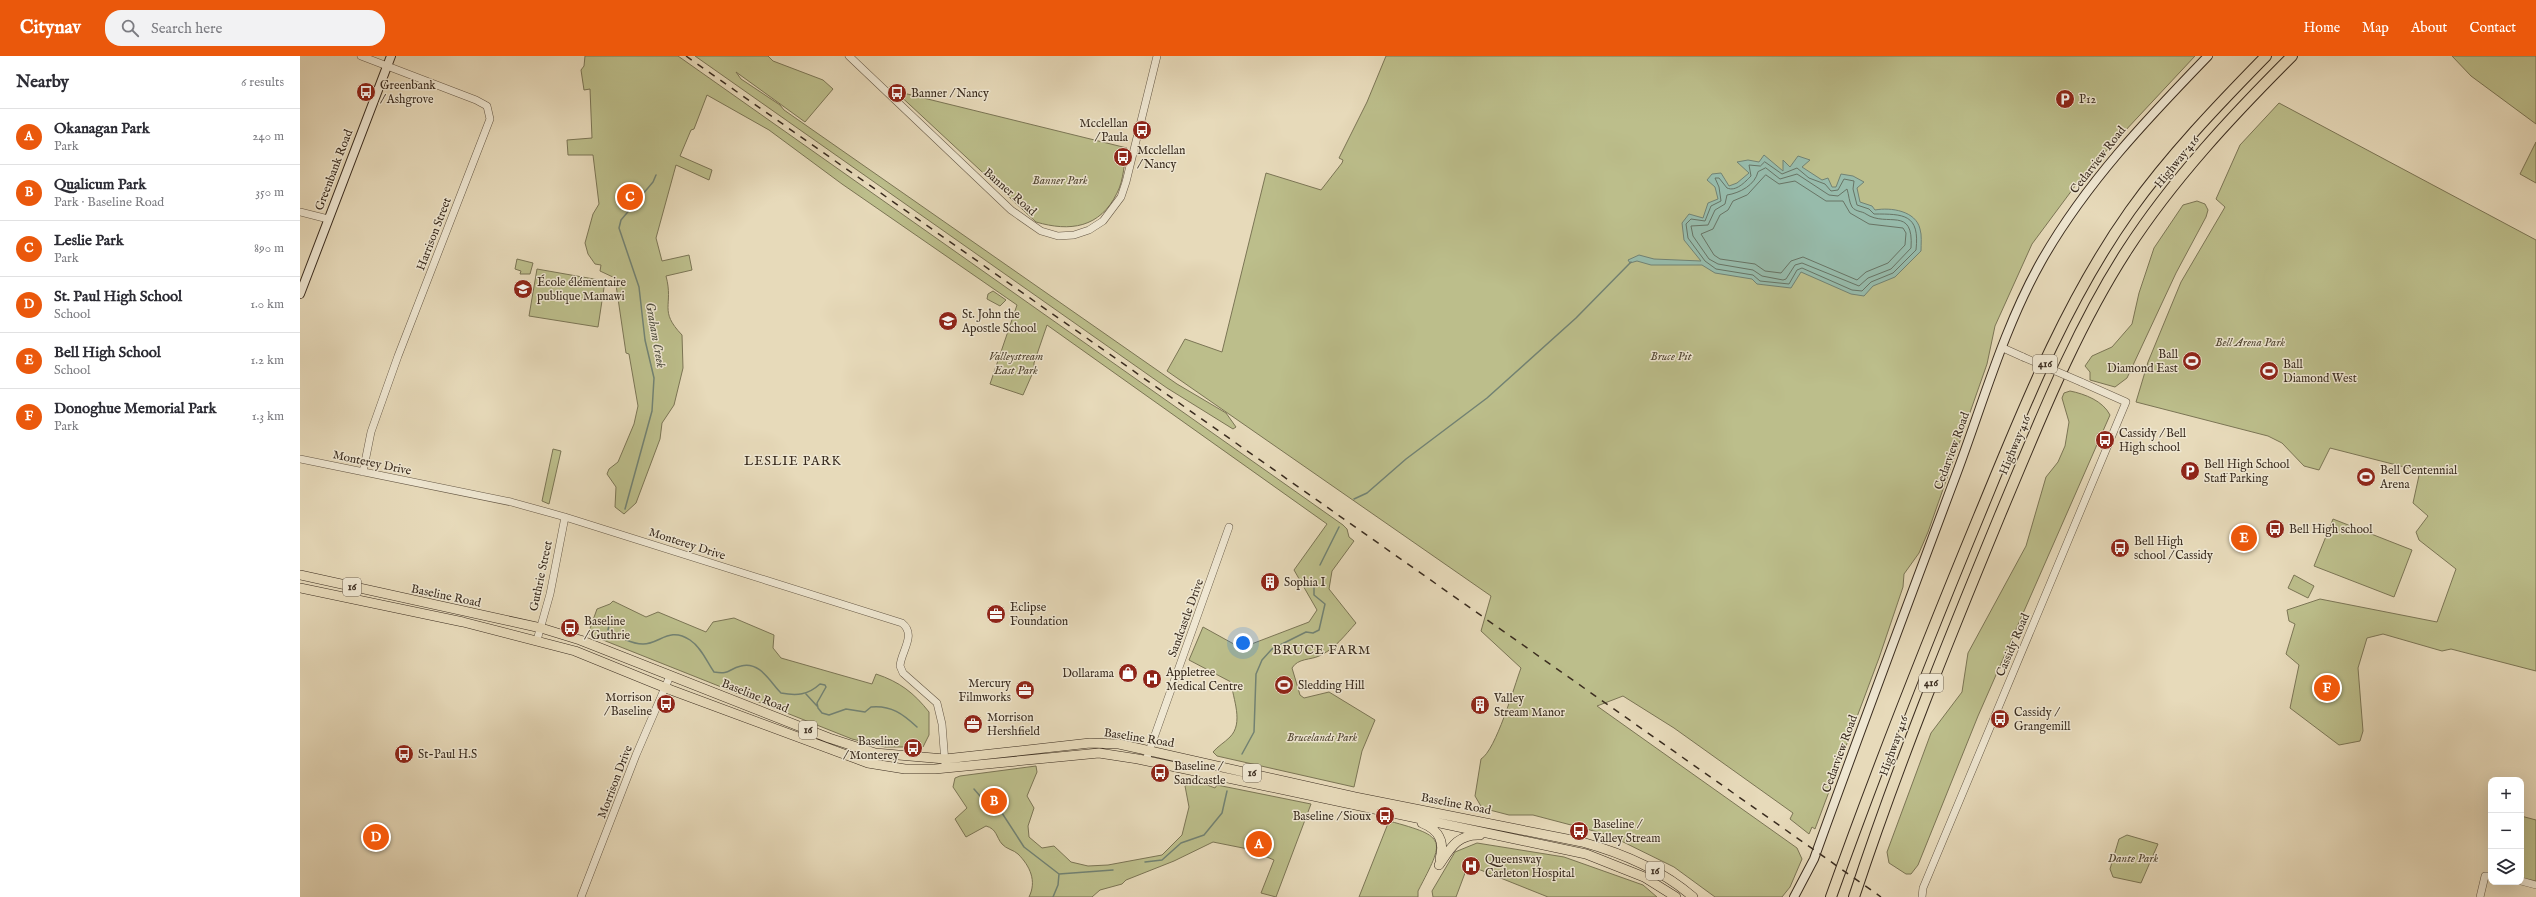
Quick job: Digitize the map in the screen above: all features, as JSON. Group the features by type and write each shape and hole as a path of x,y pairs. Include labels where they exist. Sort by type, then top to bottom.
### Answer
{"highway":[{"name":"Highway 416","path":"1831,897 1892,728 1944,599 2005,453 2071,308 2099,260 2144,193 2186,141 2266,56"},
{"name":"Highway 416","path":"1854,897 1917,720 2021,464 2073,346 2128,249 2172,188 2205,149 2292,56"}],"main road":[{"name":"Greenbank Road","path":"300,294 391,56"},
{"name":"Cedarview Road","path":"1794,897 1814,859 2003,348 2028,286 2073,212 2117,152 2208,56"},
{"name":"Baseline Road","path":"300,575 541,628 580,640 856,748 876,753 945,759 1090,742 1119,744 1355,797 1582,842 1613,852 1645,866 1693,897"},
{"name":"Baseline Road","path":"300,588 537,640 574,651 853,758 904,769 946,768 1099,753 1146,760 1599,858 1644,877 1676,897"},
{"path":"1400,815 1428,826 1439,835 1443,847 1439,865 1454,844 1466,836 1507,838"}],"street":[{"name":"Harrison Street","path":"361,56 482,102 487,106 490,119 398,356 371,432 363,472"},
{"name":"Banner Road","path":"849,56 1010,210 1041,231 1058,236 1074,235 1089,230 1103,221 1121,197 1157,56"},
{"path":"300,212 328,219"},
{"name":"Cassidy Road","path":"1922,897 1922,888 2126,402 2003,348"},
{"name":"Monterey Drive","path":"300,459 511,502 565,517 902,623 906,627 909,634 900,666 903,673 937,703 942,724 946,768"},
{"name":"Guthrie Street","path":"537,640 541,628 565,517"},
{"name":"Sandcastle Drive","path":"1146,760 1229,527"},
{"name":"Morrison Drive","path":"581,897 670,676"},
{"path":"2480,897 2488,876"},
{"path":"2524,882 2536,885"}],"green space":[{"path":"585,56 678,56 1343,525 1347,529 1349,537 1354,541 1332,571 1329,589 1356,623 1330,650 1319,656 1298,662 1292,668 1300,695 1304,698 1329,692 1375,720 1362,751 1354,787 1217,756 1213,752 1230,737 1236,725 1237,718 1231,682 1189,660 1203,627 1241,648 1309,622 1317,610 1294,570 1327,524 1047,325 1034,363 1034,370 1023,395 990,384 1017,305 842,184 769,130 707,95 694,129 691,130 680,156 712,170 709,180 676,165 656,238 662,261 689,255 692,270 666,276 668,286 668,313 675,327 682,335 683,368 674,405 662,423 660,439 636,503 624,514 615,507 616,487 607,474 609,469 618,462 634,424 638,406 629,354 626,353 615,278 600,271 601,265 595,264 588,254 585,243 593,214 599,204 593,155 568,155 567,140 592,138 590,89 584,90 581,70 584,66"},
{"path":"695,56 768,56 773,61 823,80 833,89 805,122 736,72 741,79 780,105 784,110 1177,384 1226,413 1236,427 1233,429 1167,388"},
{"name":"Bruce Pit","path":"1386,56 2195,56 2081,178 2032,244 1995,326 1987,364 1928,532 1919,553 1904,574 1903,587 1879,658 1815,829 1812,827 1809,834 1790,819 1793,813 1674,728 1623,696 1597,706 1797,848 1802,859 1790,887 1782,897 1715,897 1674,867 1609,835 1533,815 1509,815 1482,808 1475,796 1481,759 1493,744 1521,668 1481,631 1491,596 1167,371 1185,339 1222,352 1266,173 1321,190 1342,163 1343,160 1339,158 1367,102"},
{"path":"2452,56 2536,56 2536,124 2471,76"},
{"name":"Banner Park","path":"895,91 1127,148 1122,177 1117,193 1110,205 1102,214 1083,224 1061,227 1036,222"},
{"name":"Bell Arena Park","path":"2279,103 2536,240 2536,671 2451,649 2442,651 2383,634 2367,638 2358,668 2363,731 2360,741 2339,745 2290,708 2299,665 2286,654 2295,624 2289,621 2287,610 2320,599 2437,622 2456,569 2419,540 2416,532 2428,516 2413,503 2420,471 2330,448 2319,470 2304,466 2282,443 2268,436 2136,402 2148,362 2181,282 2225,207 2216,199 2240,145"},
{"path":"2536,142 2536,183 2520,174"},
{"path":"2197,201 2205,204 2208,210 2206,217 2176,273 2127,378 2115,387 2090,380 2090,372 2085,366 2092,356 2112,347 2132,324 2139,293 2154,248 2183,205"},
{"path":"517,259 533,263 530,274 520,274 521,271 515,269"},
{"path":"537,269 605,281 598,327 529,316"},
{"path":"993,291 1006,300 1000,306 987,299 988,294"},
{"path":"2070,391 2082,394 2098,402 2110,415 1978,716 1918,865 1911,874 1906,874 1889,863 1887,852 1931,733 1962,692 1968,653 2026,546 2046,477 2058,462 2065,446 2069,422 2062,398 2064,393"},
{"path":"553,449 561,451 549,504 542,501"},
{"path":"2333,519 2412,550 2394,597 2314,566"},
{"path":"2294,575 2314,586 2308,598 2288,588"},
{"path":"613,601 646,617 658,612 706,632 713,622 734,618 774,635 773,648 781,658 872,684 876,674 885,677 906,689 918,699 929,712 929,735 923,747 885,747 852,739 588,634 597,609 610,604"},
{"path":"1036,766 1037,772 1027,796 1034,808 1028,826 1029,837 1042,848 1054,846 1071,862 1088,866 1108,865 1162,855 1182,835 1189,807 1185,786 1194,780 1215,788 1217,785 1311,804 1276,897 1261,893 1274,860 1248,849 1213,842 1174,861 1126,880 1122,884 1100,890 1092,897 1029,897 1032,880 1029,869 1018,854 1002,844 990,827 986,826 966,837 955,819 967,808 953,787 955,778 960,776"},
{"path":"2524,817 2536,820 2536,887 2524,884"},
{"path":"1389,821 1422,831 1431,836 1436,842 1436,850 1433,860 1418,891 1418,897 1359,897"},
{"name":"Dante Park","path":"2127,835 2158,844 2141,883 2113,877 2110,869 2119,839"},
{"path":"1477,843 1564,857 1643,885 1657,897 1548,897 1468,865 1456,897 1433,897 1432,891 1455,852"}],"water":[{"path":"1764,155 1783,171 1783,160 1790,167 1798,156 1810,160 1802,167 1822,180 1828,178 1832,187 1836,187 1841,174 1853,176 1864,182 1857,188 1860,202 1872,206 1875,210 1895,210 1908,214 1914,218 1921,231 1921,251 1895,277 1873,286 1864,296 1851,294 1801,272 1791,288 1757,284 1752,279 1715,273 1702,265 1651,265 1637,261 1630,263 1628,260 1639,255 1654,259 1701,261 1684,240 1682,223 1689,214 1703,218 1708,203 1718,199 1715,187 1707,180 1712,174 1721,173 1729,186 1737,183 1749,173 1737,162 1748,160 1759,162"}],"waterway":[{"name":"Graham Creek","path":"625,509 652,411 654,378 645,340 639,287 619,228 621,220 653,182 656,175"},
{"path":"1354,499 1367,493 1406,459 1487,398 1576,318 1631,262"},
{"path":"1320,565 1339,527"},
{"path":"1242,754 1254,732 1256,674 1262,660 1272,649 1306,632 1313,633 1319,630 1325,604 1314,595 1314,582"},
{"name":"Graham Creek","path":"611,615 608,630 634,643 649,643 670,635 683,636 694,643 701,651 714,672 723,673 737,667 748,665 759,669 781,693 787,694 802,694 816,688 820,684 825,685 826,687 817,703 818,708 822,713 829,715 846,709 865,712 871,707 885,707 902,714 917,727"},
{"name":"Graham Creek","path":"806,694 817,706"},
{"name":"Graham Creek","path":"974,789 986,803 1002,813 1024,847 1059,874 1058,885 1053,897"},
{"path":"1145,862 1162,860 1181,843 1204,835 1222,813 1227,791"},
{"path":"1059,874 1113,870"}],"railway":[{"path":"686,56 1881,897"}],"place":[{"name":"Greenbank / Ashgrove","path":"366,92"},
{"name":"Banner / Nancy","path":"897,93"},
{"name":"P12","path":"2065,99"},
{"name":"Mcclellan / Paula","path":"1142,130"},
{"name":"Mcclellan / Nancy","path":"1123,157"},
{"name":"Leslie Park","path":"630,197"},
{"name":"École élémentaire publique Mamawi","path":"523,289"},
{"name":"St. John the Apostle School","path":"948,321"},
{"name":"Ball Diamond East","path":"2192,361"},
{"name":"Ball Diamond West","path":"2269,371"},
{"name":"Cassidy / Bell High school","path":"2105,440"},
{"name":"Bell High School Staff Parking","path":"2190,471"},
{"name":"Bell Centennial Arena","path":"2366,477"},
{"name":"Bell High school","path":"2275,529"},
{"name":"Bell High School","path":"2244,538"},
{"name":"Bell High school / Cassidy","path":"2120,548"},
{"name":"Sophia I","path":"1270,582"},
{"name":"Eclipse Foundation","path":"996,614"},
{"name":"Baseline / Guthrie","path":"570,628"},
{"name":"Dollarama","path":"1128,673"},
{"name":"Appletree Medical Centre","path":"1152,679"},
{"name":"Sledding Hill","path":"1284,685"},
{"name":"Donoghue Memorial Park","path":"2327,688"},
{"name":"Mercury Filmworks","path":"1025,690"},
{"name":"Morrison / Baseline","path":"666,704"},
{"name":"Valley Stream Manor","path":"1480,705"},
{"name":"Cassidy / Grangemill","path":"2000,719"},
{"name":"Morrison Hershfield","path":"973,724"},
{"name":"Baseline / Monterey","path":"913,748"},
{"name":"St-Paul H.S","path":"404,754"},
{"name":"Baseline / Sandcastle","path":"1160,773"},
{"name":"Qualicum Park","path":"994,801"},
{"name":"Baseline / Sioux","path":"1385,816"},
{"name":"Baseline / Valley Stream","path":"1579,831"},
{"name":"St. Paul High School","path":"376,837"},
{"name":"Okanagan Park","path":"1259,844"},
{"name":"Queensway Carleton Hospital","path":"1471,866"}],"district":[{"name":"LESLIE PARK","path":"793,461"},
{"name":"BRUCE FARM","path":"1322,650"}],"park label":[{"name":"Valleystream East Park","path":"1016,363"},
{"name":"Brucelands Park","path":"1322,737"}]}
